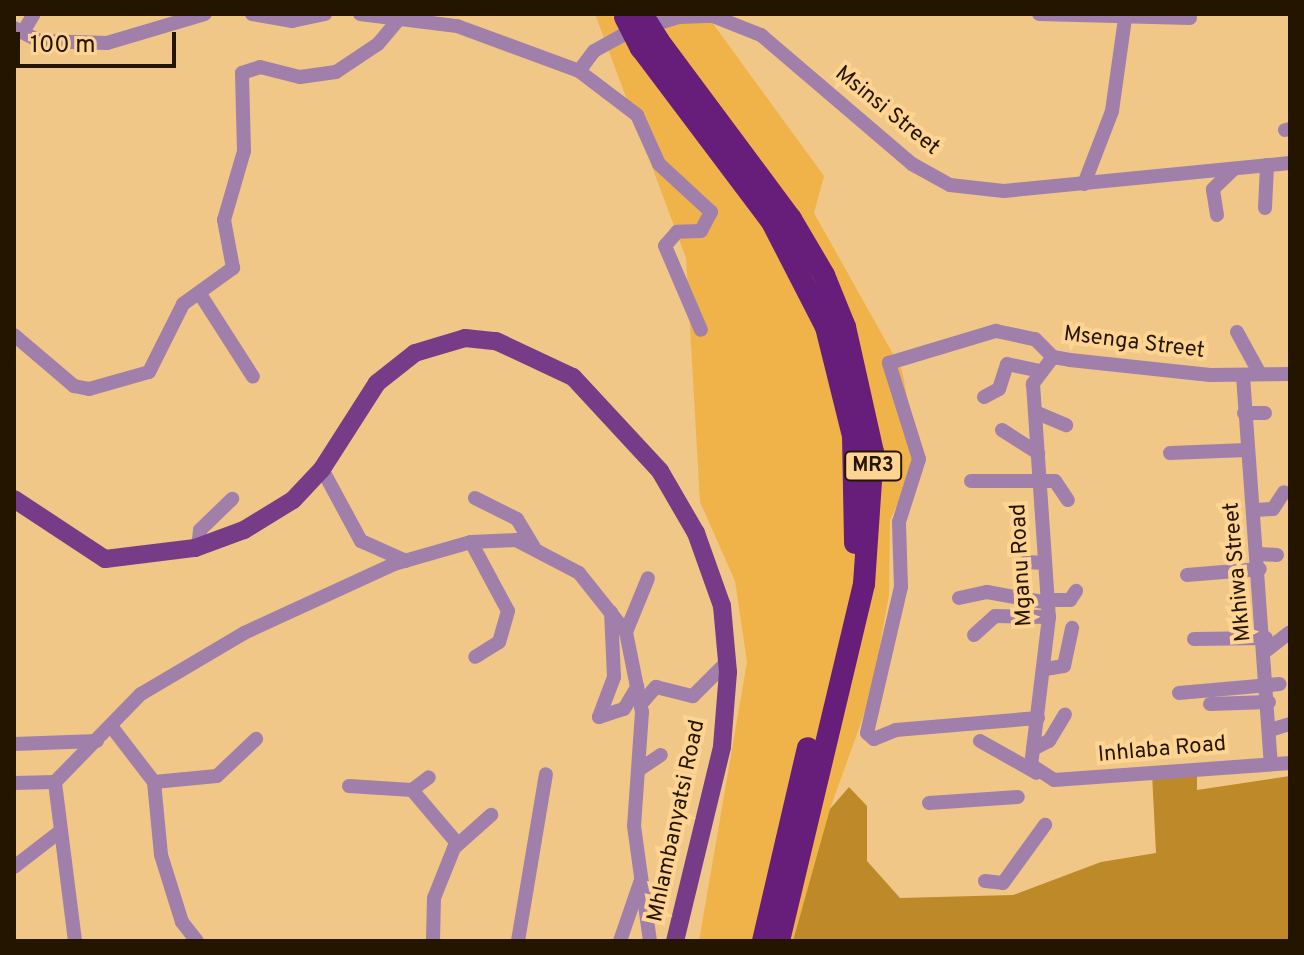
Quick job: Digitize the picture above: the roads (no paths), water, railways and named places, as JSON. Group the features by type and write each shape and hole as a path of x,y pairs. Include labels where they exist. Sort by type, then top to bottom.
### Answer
{"highway":[{"name":"MR3","path":"630,15 654,36 791,219 824,275 845,327 873,452 864,584 779,941"},
{"name":"MR3","path":"654,36 803,272 830,339 853,436 851,587 763,941"}],"main road":[{"name":"Mhlambanyatsi Road","path":"14,499 105,559 198,547 271,516 322,469 377,383 415,353 465,338 537,355 600,401 680,501 711,567 727,662 722,747 675,941"}],"street":[{"path":"34,14 18,30 39,41 107,43 205,14"},
{"path":"252,14 292,21 325,14"},
{"path":"360,14 457,26 579,71 637,115 659,164 711,212 701,231 677,232 665,246 701,330"},
{"path":"1039,14 1190,18"},
{"path":"14,335 74,386 123,382 149,372 183,304 230,275 235,259 224,220 244,151 242,73 260,67 300,77 336,72 378,44 395,16"},
{"name":"Msinsi Street","path":"579,71 611,39 654,36 713,16 761,35 912,164 950,185 1004,191 1290,163"},
{"path":"1084,184 1112,111 1125,18"},
{"path":"1265,208 1267,165"},
{"path":"1217,215 1213,189 1234,169"},
{"path":"200,294 253,377"},
{"name":"Msenga Street","path":"1038,718 896,730 870,739 901,587 899,522 910,499 919,459 889,363 996,331 1035,339 1053,357 1243,376 1290,374"},
{"path":"1237,332 1260,374"},
{"path":"984,397 999,389 1007,364 1041,371 1053,357"},
{"name":"Mganu Road","path":"1038,774 1033,749 1045,669 1048,607 1033,384 1041,371"},
{"name":"Mkhiwa Street","path":"1243,376 1266,644 1274,684 1269,702 1271,764"},
{"path":"1035,412 1066,425"},
{"path":"1244,413 1265,413"},
{"path":"1002,430 1038,453"},
{"path":"1170,453 1247,450"},
{"path":"322,469 361,541 406,561"},
{"path":"971,481 1055,481 1068,500"},
{"path":"1255,510 1273,509 1284,492"},
{"path":"475,498 517,519 534,547"},
{"path":"198,547 200,530 232,499"},
{"path":"14,783 55,782 152,685 244,633 406,561 471,542 516,540 579,573 609,604 626,632 641,704 640,769 634,826 650,941"},
{"path":"471,542 508,611 499,642 475,657"},
{"path":"1187,575 1260,562 1277,555"},
{"path":"1026,562 1045,563"},
{"path":"626,632 648,578"},
{"path":"974,635 990,617 1012,622 1070,600 1076,591"},
{"path":"959,598 987,592 1048,607"},
{"path":"609,604 614,677 599,717 624,709 637,687"},
{"path":"1045,669 1064,666 1072,628"},
{"path":"1194,639 1266,644 1289,633"},
{"path":"641,704 656,687 693,696 727,662"},
{"path":"1179,693 1274,684"},
{"path":"1210,704 1269,702"},
{"path":"1033,749 1049,741 1065,714"},
{"path":"1270,730 1290,724"},
{"path":"111,726 154,782 161,855 182,922 197,941"},
{"path":"154,782 217,776 256,739"},
{"path":"14,744 97,741"},
{"path":"980,741 1038,774"},
{"path":"640,769 661,755"},
{"name":"Inhlaba Road","path":"1038,774 1054,780 1290,763"},
{"path":"518,941 546,774"},
{"path":"349,786 412,790 429,777"},
{"path":"55,782 58,833 75,941"},
{"path":"412,790 457,843"},
{"path":"929,803 1018,797"},
{"path":"433,941 434,898 457,843 491,815"},
{"path":"985,881 1003,883 1045,825"},
{"path":"14,867 58,833"},
{"path":"620,941 641,880"}]}
